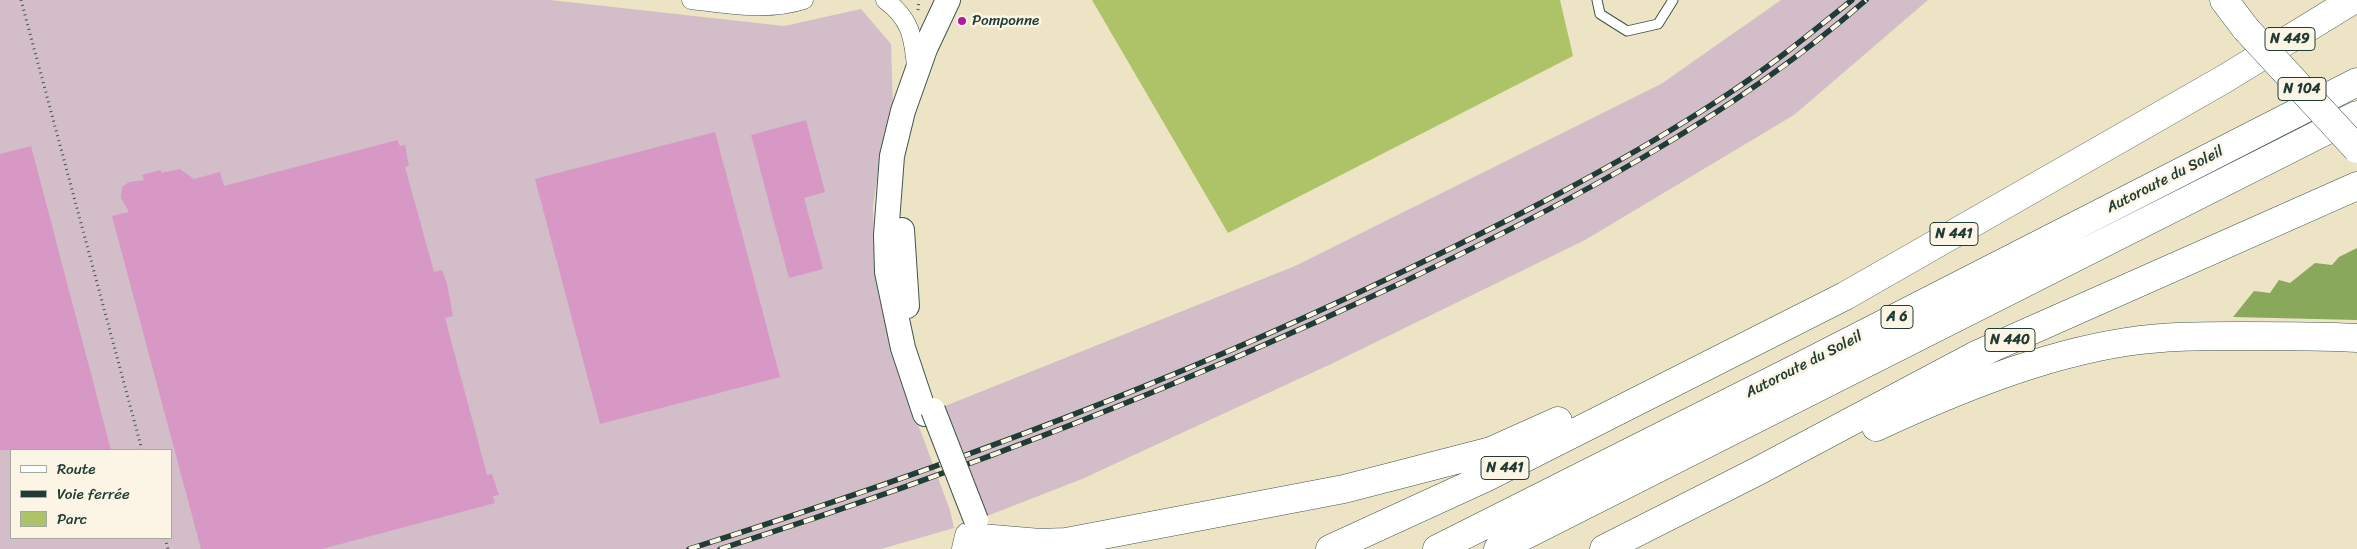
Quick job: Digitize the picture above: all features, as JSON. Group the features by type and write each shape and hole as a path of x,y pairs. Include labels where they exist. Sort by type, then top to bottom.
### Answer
{"highway":[{"name":"N 104","path":"2224,0 2246,29 2357,148"},
{"name":"N 449","path":"2226,78 2354,0"},
{"name":"N 441","path":"1330,549 1487,477 1845,296 2226,78 2357,21"},
{"name":"Autoroute du Soleil","path":"1436,549 1802,366 2357,82"},
{"name":"Autoroute du Soleil","path":"1498,549 2357,115"},
{"name":"N 440","path":"1604,549 1756,472 1976,355 2357,186"},
{"path":"1756,472 1820,453 1928,404 2029,366 2081,351 2127,342 2173,337 2357,338"},
{"path":"974,538 1040,543 1066,542 1344,489 1491,451 1650,380 1676,380"}],"main road":[{"path":"948,0 938,20 903,111 892,156 886,235 887,272 904,348 974,538"},
{"path":"929,412 907,310 902,251 903,199 916,116 936,56 961,0"}],"street":[{"path":"692,0 767,8 788,5 804,0"},
{"path":"885,0 905,20 914,36 916,75"}],"lane":[{"path":"1598,0 1600,14 1627,31 1658,24 1673,0"}],"path":[{"path":"21,0 142,449"}],"shaded area":[{"path":"0,0 550,0 784,26 861,9 891,44 893,108 881,153 873,206 875,275 891,352 950,510 954,528 881,549 0,549"},
{"path":"1781,0 1928,0 1794,115 1585,240 1331,364 1082,479 987,516 976,499 940,408 1295,266 1661,84"}],"green space":[{"path":"1092,0 1560,0 1573,56 1228,233"},
{"path":"2357,248 2357,320 2233,317 2254,291 2270,293 2279,280 2290,283 2315,263 2332,265 2339,257"}],"building":[{"path":"806,120 825,192 804,198 823,269 789,278 751,135"},
{"path":"715,132 780,377 600,424 535,179"},
{"path":"397,140 400,146 405,145 409,166 405,167 434,272 442,270 447,284 453,316 445,318 487,475 492,474 499,495 493,496 495,503 322,549 201,549 112,216 129,212 121,198 122,187 129,182 144,180 142,175 161,170 161,173 180,169 194,179 220,172 224,186"},
{"path":"31,146 111,449 0,450 0,154"}],"railway":[{"path":"689,549 867,491 1042,427 1215,357 1385,280 1517,216 1645,146 1744,83 1852,0"},
{"path":"720,549 894,491 1065,427 1234,358 1401,283 1584,191 1702,122 1758,84 1866,0"}],"place":[{"name":"Pomponne","path":"962,21"}]}
